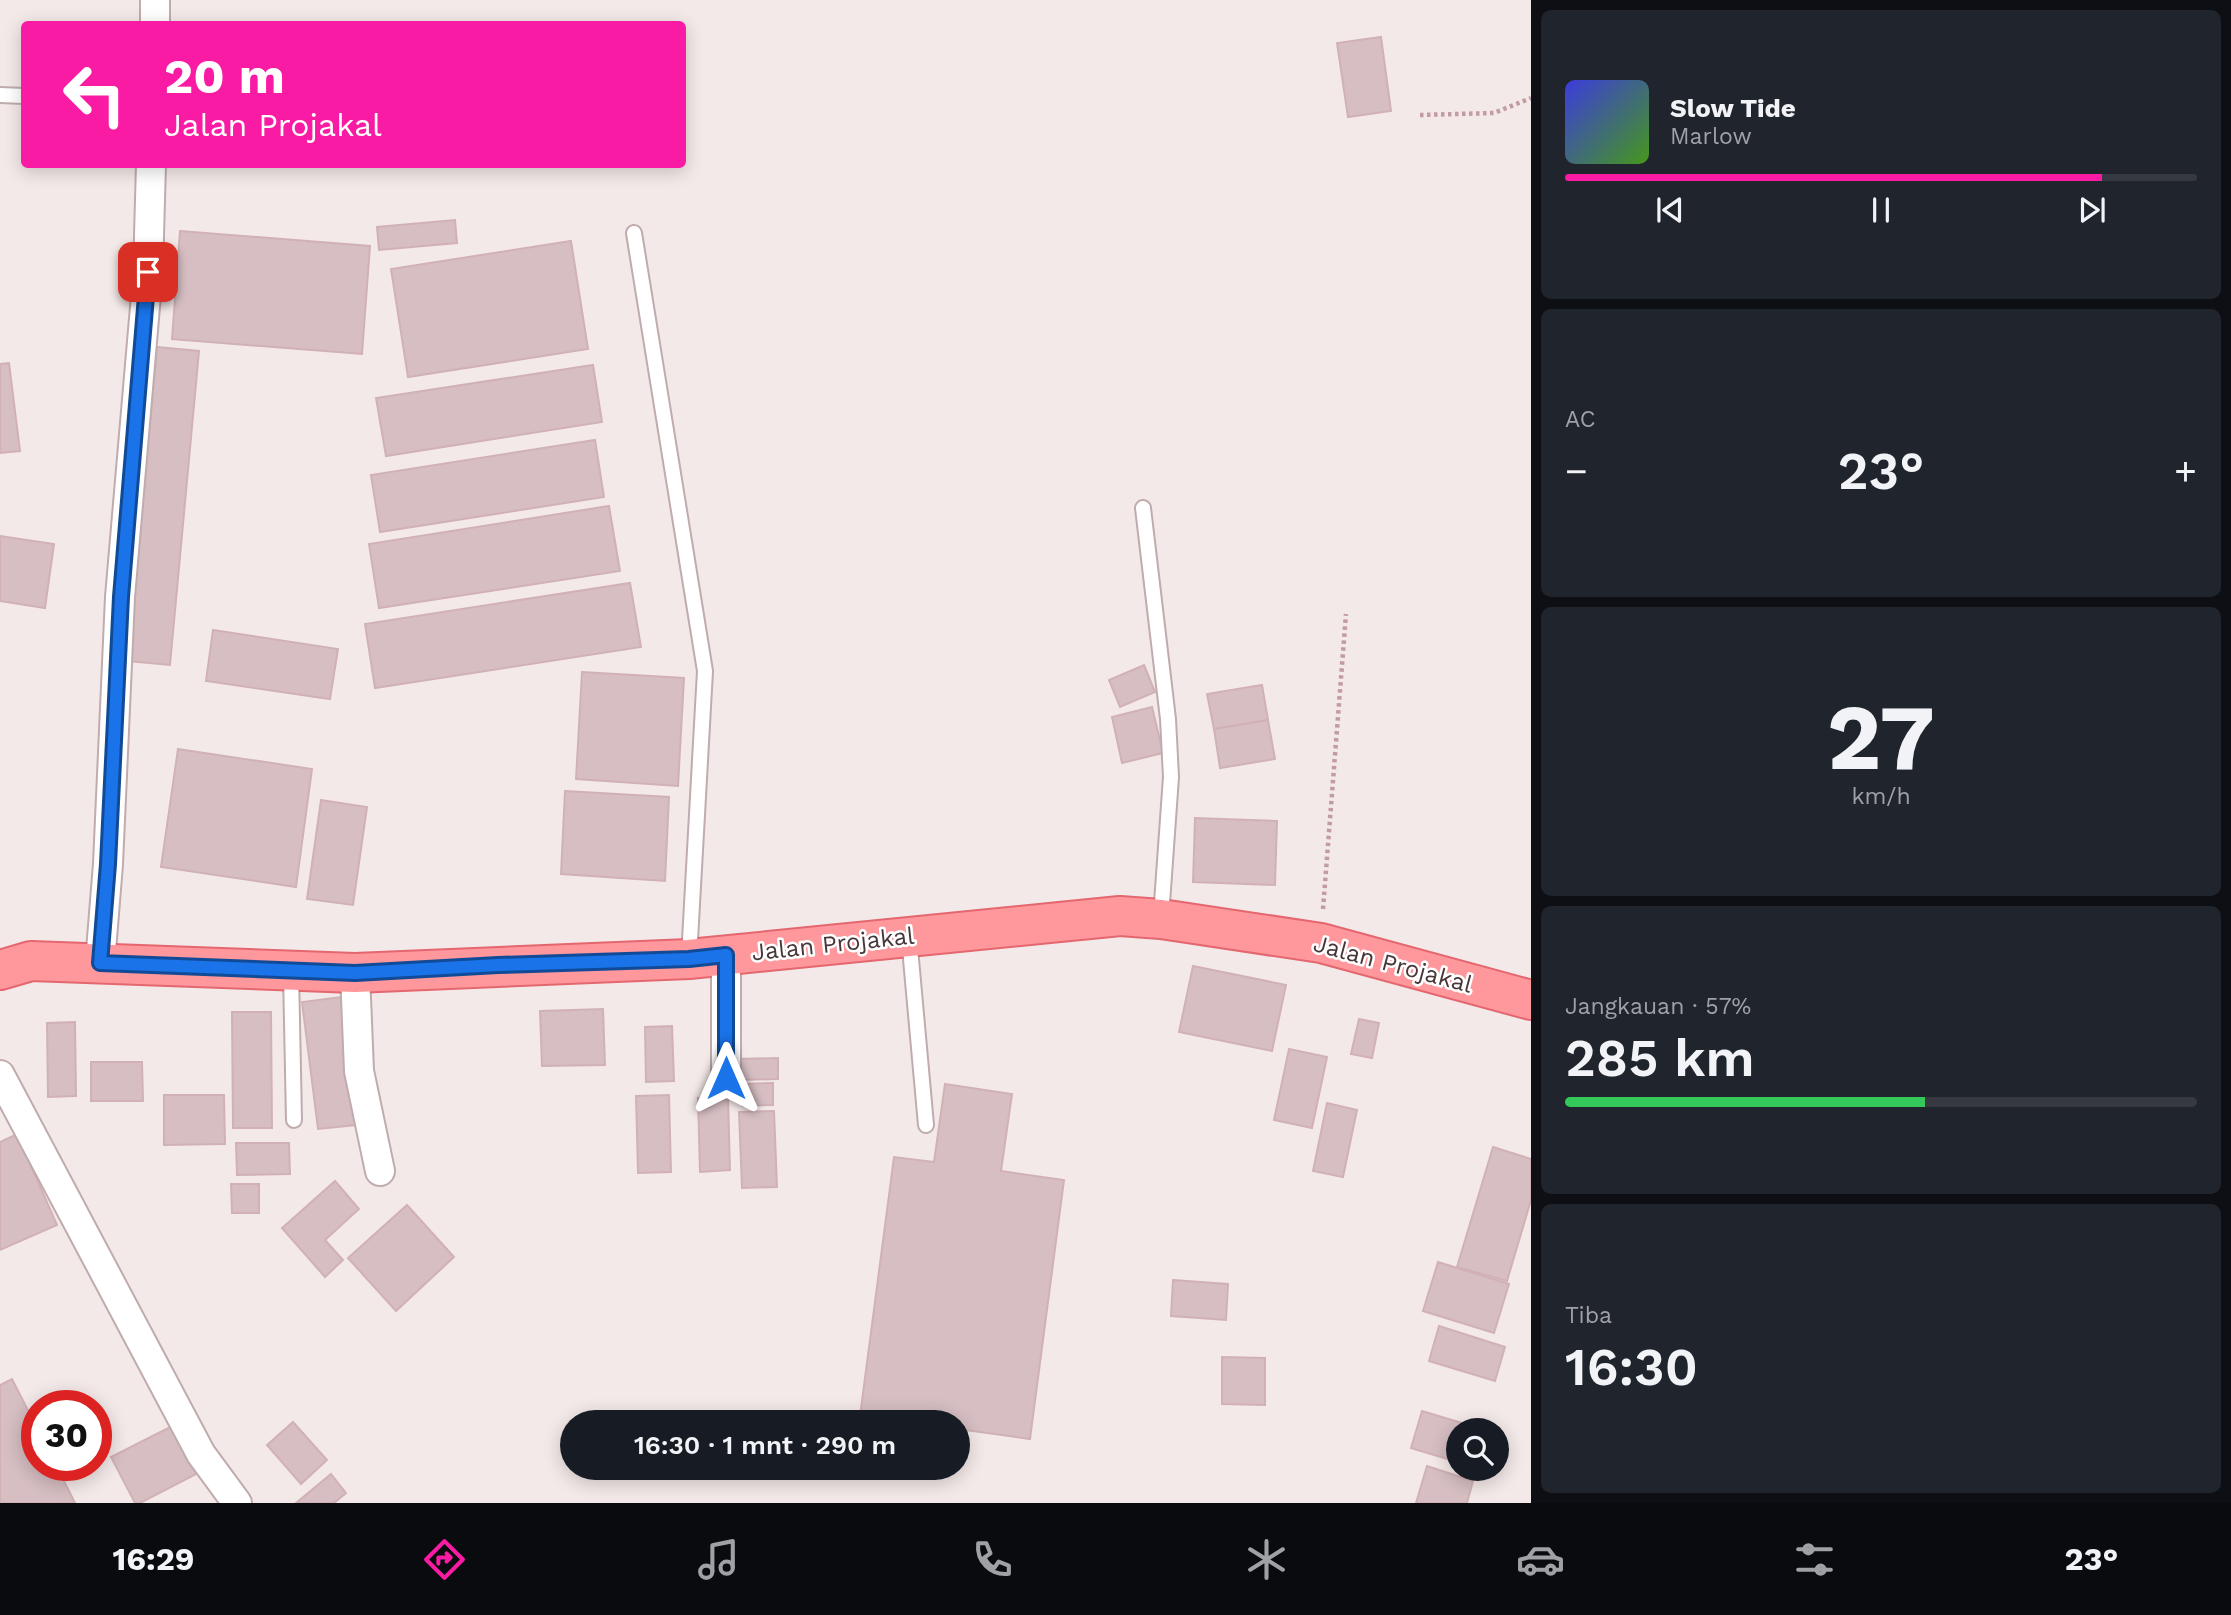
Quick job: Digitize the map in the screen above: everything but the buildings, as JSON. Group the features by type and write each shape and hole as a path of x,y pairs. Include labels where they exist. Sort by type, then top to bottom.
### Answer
{"main road":[{"name":"Jalan Projakal","path":"0,970 31,961 355,973 689,959 1120,916 1161,919 1321,943 1531,1000"}],"street":[{"path":"155,0 155,21"},
{"path":"100,963 108,864 121,597 148,272 151,168"},
{"path":"726,955 726,1078"},
{"path":"355,973 359,1071 380,1171"},
{"path":"0,1075 201,1454 237,1503"}],"lane":[{"path":"0,94 21,96"},
{"path":"634,233 705,671 689,959"},
{"path":"1143,508 1168,719 1171,777 1161,919"},
{"path":"909,936 926,1125"},
{"path":"291,970 294,1120"}],"path":[{"path":"1420,115 1494,113 1531,99"},
{"path":"1321,943 1346,614"}],"route":[{"path":"148,272 121,597 108,864 100,963 355,973 689,959 726,955 726,1078"}]}
